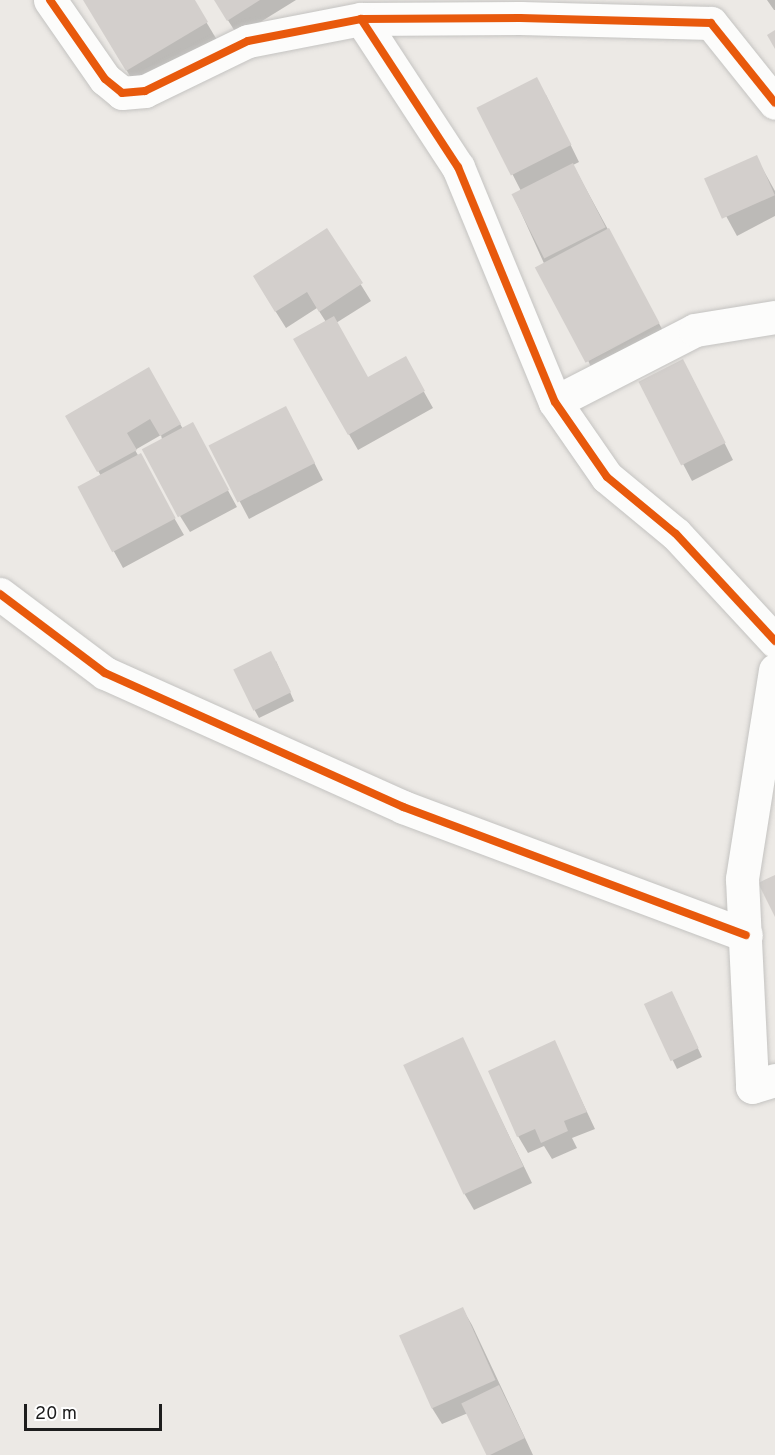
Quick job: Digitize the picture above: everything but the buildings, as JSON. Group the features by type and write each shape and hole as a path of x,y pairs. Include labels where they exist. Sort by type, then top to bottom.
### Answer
{"street":[{"path":"50,0 105,79 122,93 145,91 248,41 361,19 704,12 775,103"},
{"path":"361,19 458,167 555,402 608,477 676,534 775,641"},
{"path":"555,402 695,330 775,316"},
{"path":"0,594 105,673 413,811 746,935"},
{"path":"775,670 742,879 752,1087 775,1080"}],"cycle path":[{"path":"50,0 105,79 122,93 145,91 248,41 361,19 520,18 711,23 775,103"},
{"path":"361,19 458,167 555,402 607,477 676,534 775,641"},
{"path":"0,594 105,673 403,807 746,935"}]}
